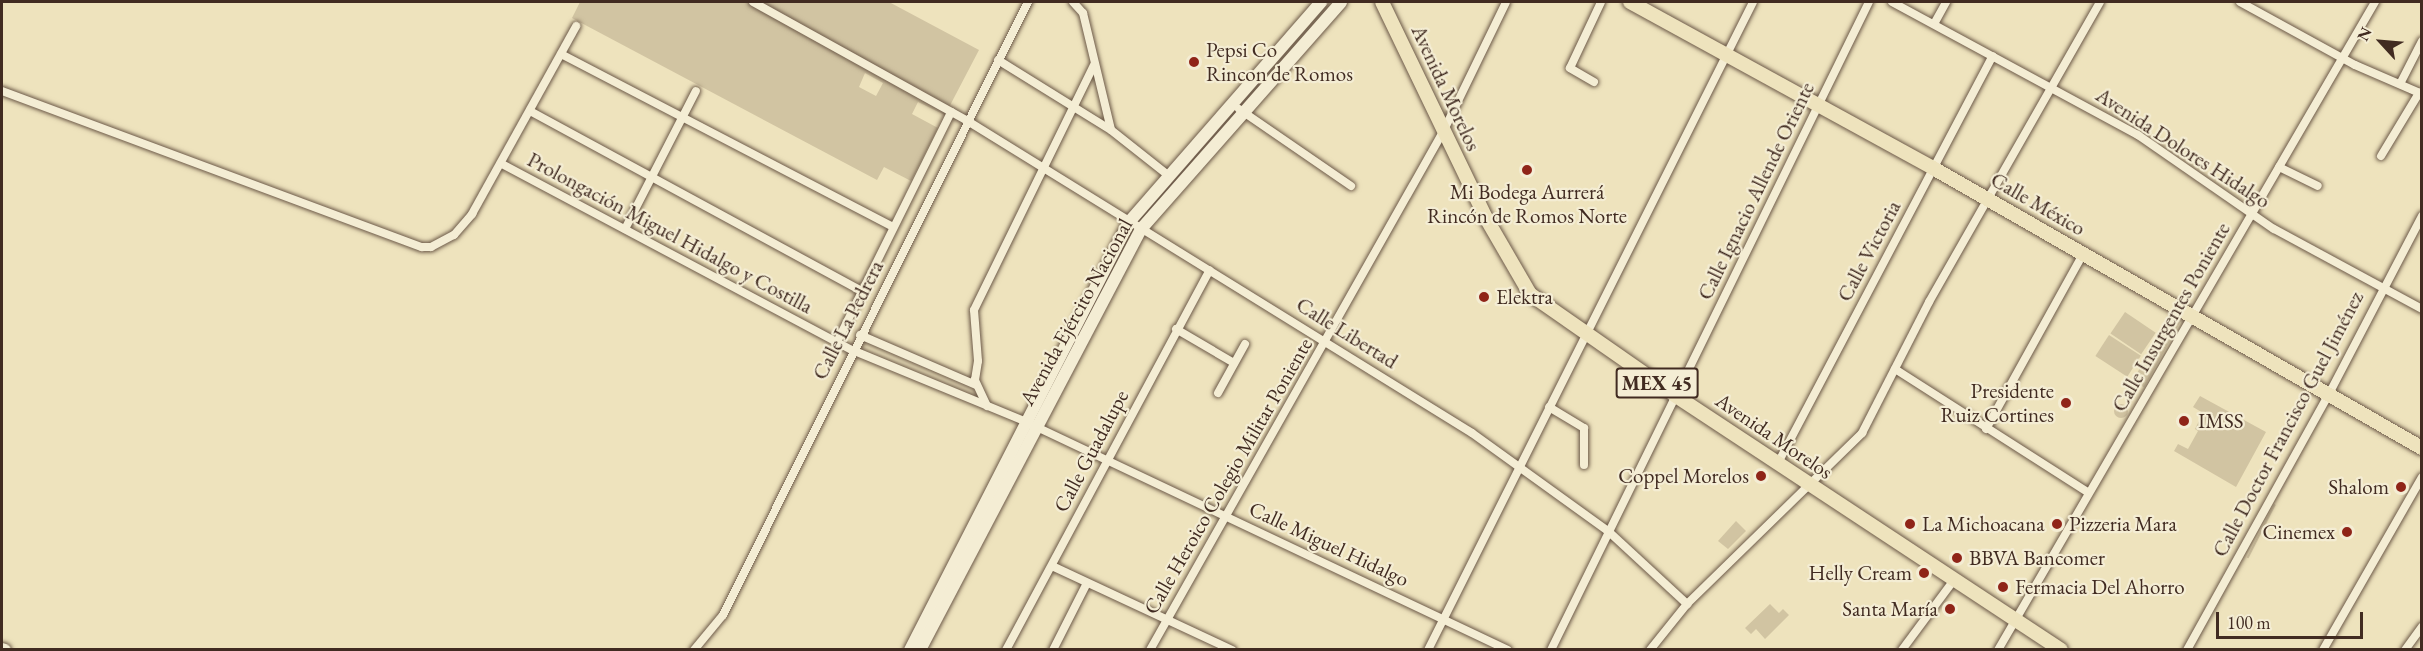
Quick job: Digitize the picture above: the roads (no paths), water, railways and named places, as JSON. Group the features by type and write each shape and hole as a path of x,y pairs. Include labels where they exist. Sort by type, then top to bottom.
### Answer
{"main road":[{"name":"Avenida Ejército Nacional","path":"920,650 1142,228 1243,112 1302,33 1321,2"},
{"name":"Avenida Ejército Nacional","path":"910,650 1024,421 1130,221 1232,104 1302,33 1341,2"},
{"name":"Avenida Morelos","path":"1382,2 1443,132 1525,288 1586,335 1676,396 2061,650"},
{"name":"Calle México","path":"1630,2 1933,168 2330,392 2421,448"}],"street":[{"name":"Calle Libertad","path":"753,2 966,120 1472,433 1608,531 1688,604"},
{"name":"Calle La Pedrera","path":"694,650 723,615 966,120 1028,2"},
{"path":"1074,2 1083,13 1111,130"},
{"name":"Calle Heroico Colegio Militar Poniente","path":"1150,650 1443,132 1506,2"},
{"path":"1594,82 1570,68 1601,2"},
{"path":"1428,650 1753,2"},
{"name":"Calle Ignacio Allende Oriente","path":"1551,650 1869,2"},
{"name":"Avenida Dolores Hidalgo","path":"1892,2 2138,135 2252,213 2421,309"},
{"path":"1934,24 1946,2"},
{"path":"1650,650 1688,604 1808,483 1862,433 1986,199 2100,2"},
{"path":"2240,2 2342,58 2420,93 2381,156"},
{"name":"Calle Insurgentes Poniente","path":"1998,650 2374,2"},
{"path":"2,91 422,247 441,245 454,236 502,164 576,26"},
{"path":"2400,84 2421,41"},
{"path":"561,54 893,227"},
{"name":"Calle Victoria","path":"1778,463 1993,56"},
{"path":"998,60 1111,130 1169,176"},
{"path":"988,406 976,385 978,361 974,310 1043,167 1075,108 1094,65"},
{"path":"625,229 696,91"},
{"path":"1232,104 1351,186"},
{"path":"530,111 861,291"},
{"path":"837,342 951,112"},
{"name":"Prolongación Miguel Hidalgo y Costilla","path":"502,164 852,350"},
{"path":"2278,166 2318,186"},
{"name":"Calle Doctor Francisco Guel Jiménez","path":"2187,650 2330,392 2381,288 2421,216"},
{"path":"1986,429 2083,254"},
{"name":"Calle Guadalupe","path":"1006,650 1176,329 1210,270"},
{"path":"1176,329 1234,363"},
{"path":"860,335 976,385"},
{"path":"1218,393 1245,344"},
{"path":"852,350 1036,427"},
{"path":"904,372 914,358"},
{"path":"1895,369 2089,493"},
{"path":"1549,407 1584,428 1584,465"},
{"name":"Calle Miguel Hidalgo","path":"1036,427 1508,650"},
{"path":"2323,650 2421,477"},
{"path":"1052,566 1168,618 1232,650"},
{"path":"1902,650 1954,580"},
{"path":"1053,650 1087,583"},
{"path":"2405,650 2421,627"}],"place":[{"name":"Pepsi Co Rincon de Romos","path":"1194,62"},
{"name":"Mi Bodega Aurrerá Rincón de Romos Norte","path":"1527,170"},
{"name":"Elektra","path":"1484,297"},
{"name":"Presidente Ruiz Cortines","path":"2066,403"},
{"name":"IMSS","path":"2184,421"},
{"name":"Coppel Morelos","path":"1761,476"},
{"name":"Shalom","path":"2401,487"},
{"name":"La Michoacana","path":"1910,524"},
{"name":"Pizzeria Mara","path":"2057,524"},
{"name":"Cinemex","path":"2347,532"},
{"name":"BBVA Bancomer","path":"1957,558"},
{"name":"Helly Cream","path":"1924,573"},
{"name":"Fermacia Del Ahorro","path":"2003,587"},
{"name":"Santa María","path":"1950,609"}]}
